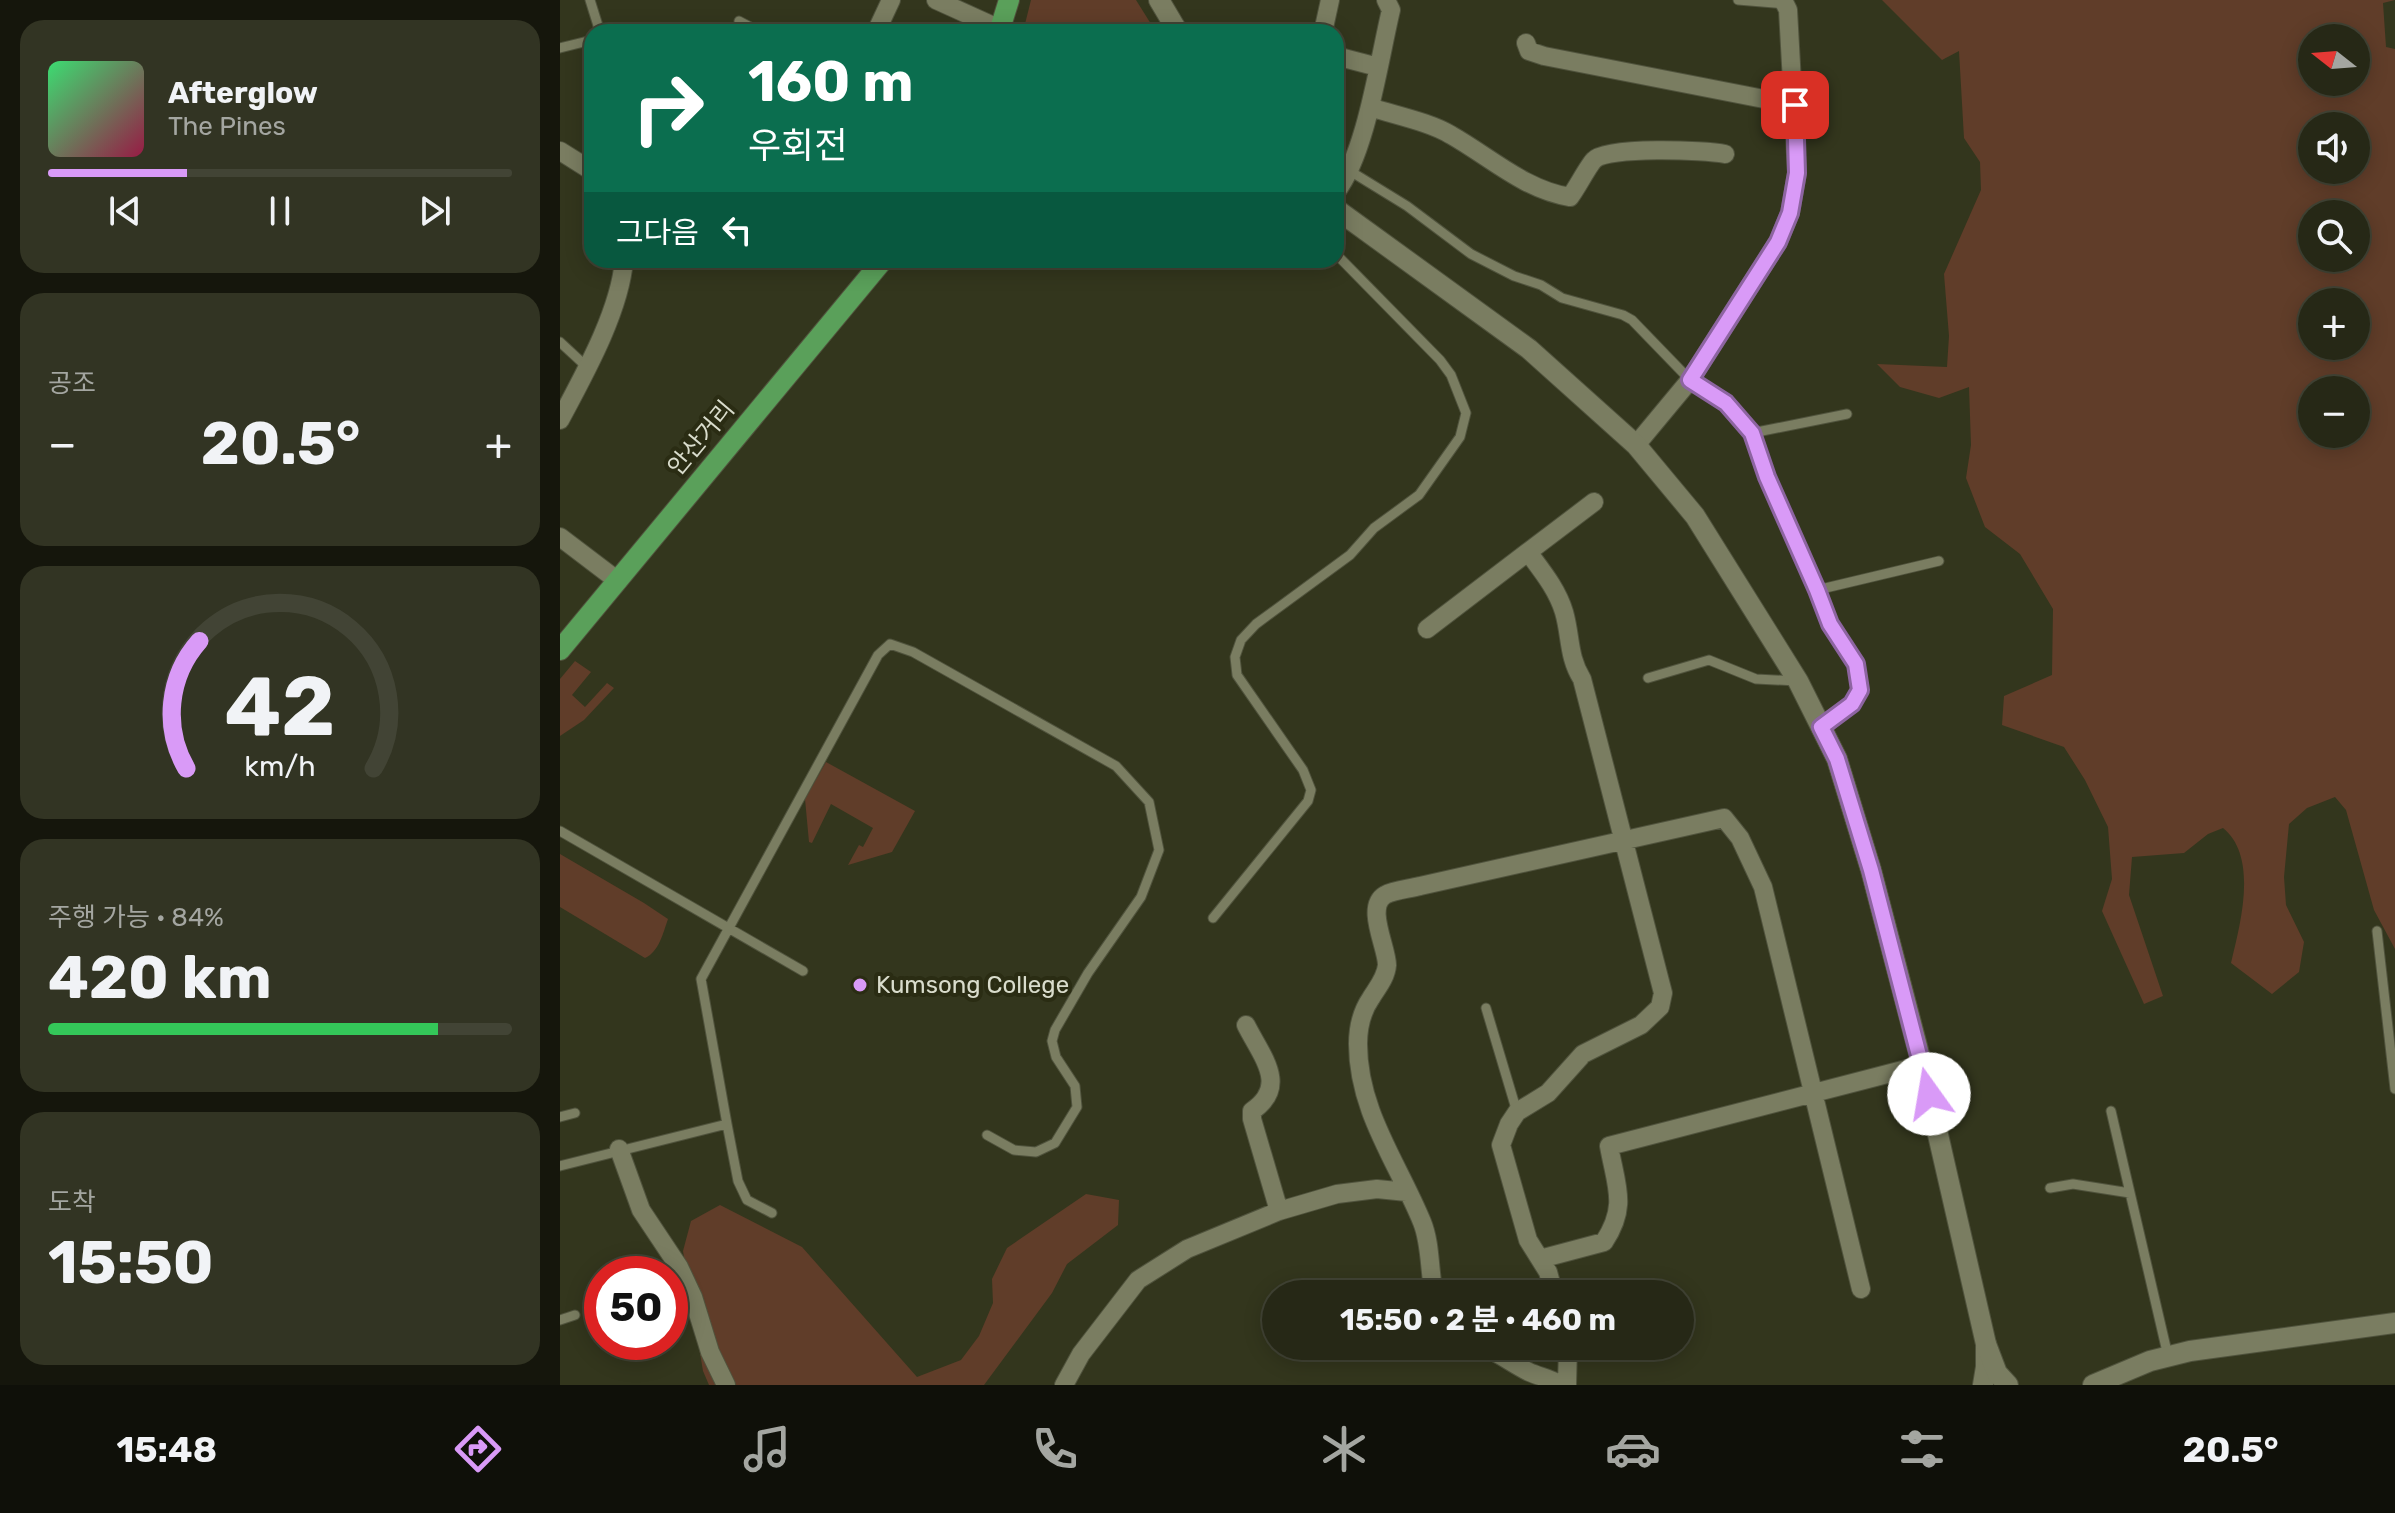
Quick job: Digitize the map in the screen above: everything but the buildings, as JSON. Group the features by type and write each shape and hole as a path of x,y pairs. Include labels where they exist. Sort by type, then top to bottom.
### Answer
{"main road":[{"path":"1001,24 1009,0"},
{"path":"1159,0 1173,24"},
{"path":"1344,215 1529,349 1636,445 1695,516 1798,681 1837,759 1871,870 1922,1065 1986,1344 1997,1373 2008,1385"},
{"name":"안산거리","path":"560,650 876,268"},
{"path":"2093,1385 2150,1361 2190,1351 2395,1323"},
{"path":"1983,1385 1986,1344"}],"street":[{"path":"880,24 891,0"},
{"path":"936,0 985,24"},
{"path":"1325,24 1330,0"},
{"path":"1344,180 1350,171 1370,107 1391,10 1386,0"},
{"path":"1636,445 1690,380 1778,242 1790,213 1797,173 1788,10 1784,2"},
{"path":"1526,43 1529,51 1544,56 1795,105"},
{"path":"1344,58 1378,67"},
{"path":"1370,107 1449,133 1499,167 1558,195 1570,197 1594,160 1602,155 1653,150 1705,150 1725,154"},
{"path":"560,151 584,166"},
{"path":"560,420 588,368 623,280 624,268"},
{"path":"1427,629 1594,502"},
{"path":"560,537 618,581"},
{"path":"1528,552 1552,584 1564,613 1568,644 1574,667 1582,679 1663,993 1660,1007 1641,1025 1583,1054 1548,1093 1517,1112 1501,1145 1528,1240 1550,1280"},
{"path":"1432,1280 1423,1223 1367,1105 1358,1046 1359,1025 1387,966 1376,912 1379,901 1385,895 1420,886 1724,818 1740,838 1763,887 1861,1289"},
{"path":"1246,1025 1271,1076 1271,1091 1266,1102 1252,1111 1252,1119 1279,1211"},
{"path":"1540,1259 1604,1242 1617,1223 1619,1200 1609,1146 1922,1065"},
{"path":"619,1149 641,1210 679,1267 693,1297 710,1352 726,1385"},
{"path":"1064,1385 1081,1354 1138,1280 1187,1249 1279,1211 1337,1194 1377,1189 1407,1192"},
{"path":"1512,1360 1531,1373 1553,1379 1560,1385"},
{"path":"1567,1385 1568,1360"}],"lane":[{"path":"590,0 598,24"},
{"path":"1738,0 1784,2"},
{"path":"739,21 745,24"},
{"path":"560,48 584,42"},
{"path":"1350,171 1407,206 1471,254 1514,276 1541,285 1562,298 1632,320 1690,380 1726,403 1752,433 1767,477 1830,624 1856,664 1860,690 1852,704 1821,727"},
{"path":"1213,918 1308,801 1311,790 1303,770 1237,675 1235,657 1241,640 1256,624 1341,562 1374,528 1419,495 1460,437 1466,413 1451,375 1440,360 1344,262"},
{"path":"560,342 588,368"},
{"path":"1752,433 1847,414"},
{"path":"1817,590 1939,561"},
{"path":"772,1213 747,1200 738,1181 701,979 878,655 890,644 913,652 1116,766 1149,802 1159,850 1141,897 1088,973 1055,1030 1052,1041 1056,1057 1075,1086 1077,1107 1055,1143 1036,1152 1014,1150 987,1135"},
{"path":"1648,678 1709,660 1756,679 1798,681"},
{"path":"560,831 803,971"},
{"path":"2377,931 2395,1089"},
{"path":"1486,1008 1517,1112"},
{"path":"2111,1111 2168,1356"},
{"path":"560,1117 575,1113"},
{"path":"560,1166 727,1124"},
{"path":"2050,1188 2073,1184 2130,1193"},
{"path":"560,1320 575,1315"}],"shaded area":[{"path":"1031,0 1136,0 1151,24 1025,24"},
{"path":"1882,0 2395,0 2383,3 2386,47 2395,49 2395,949 2374,910 2346,810 2335,797 2307,808 2289,824 2284,877 2286,905 2304,942 2299,972 2272,994 2231,963 2242,911 2244,873 2234,841 2223,828 2208,834 2184,853 2132,857 2129,895 2163,996 2144,1004 2102,911 2112,879 2108,827 2085,780 2064,747 2002,725 2004,696 2052,675 2053,609 2020,554 1985,527 1966,478 1971,445 1969,387 1939,398 1900,387 1877,364 1947,367 1949,336 1944,274 1981,190 1980,162 1964,138 1959,51 1942,60"},
{"path":"575,661 591,672 572,695 585,707 607,683 614,688 584,720 560,736 560,679"},
{"path":"826,762 915,811 892,852 848,865 873,828 831,804 812,843 809,842 805,799"},
{"path":"560,854 668,919 660,942 650,955 645,958 560,907"},
{"path":"1086,1194 1119,1200 1118,1225 1067,1264 1052,1293 984,1385 709,1385 703,1371 688,1281 688,1256 684,1256 683,1251 691,1221 720,1205 802,1247 917,1377 961,1360 979,1336 993,1303 992,1279 1007,1248"}],"place":[{"name":"Kumsong College","path":"860,985"}],"route":[{"path":"1795,105 1797,173 1790,213 1778,242 1690,380 1726,403 1752,433 1767,477 1830,624 1856,664 1860,690 1852,704 1821,727 1837,759 1871,870 1929,1094"}]}
